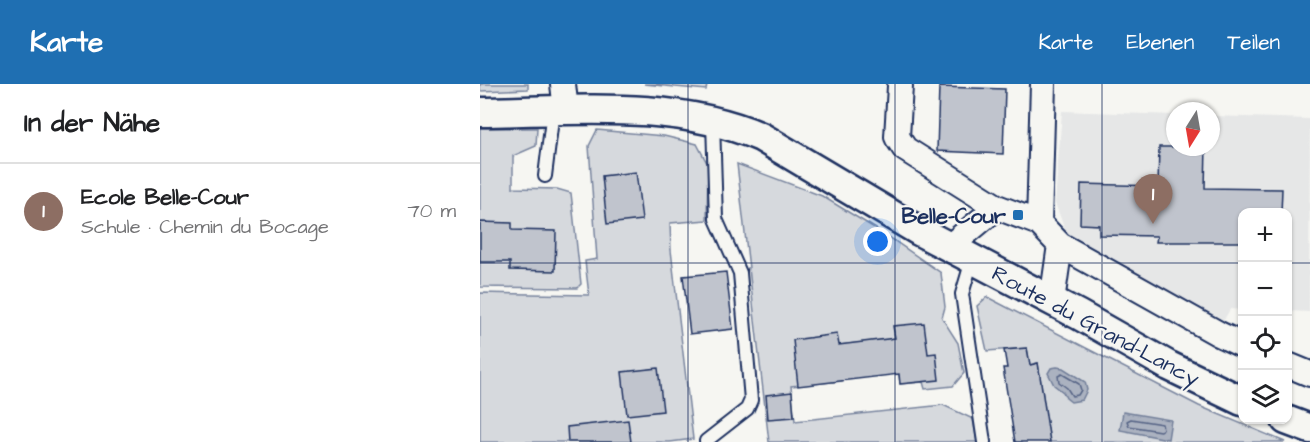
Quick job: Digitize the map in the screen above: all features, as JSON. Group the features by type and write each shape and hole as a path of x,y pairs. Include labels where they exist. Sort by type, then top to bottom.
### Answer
{"street":[{"path":"1039,223 1043,84"},
{"path":"900,86 897,137 905,149 997,207 1039,223 1060,245 1238,343"},
{"name":"Route du Grand-Lancy","path":"480,112 561,102 669,113 743,129 761,136 961,254 1170,366 1238,399"},
{"path":"961,254 997,207"},
{"path":"1052,301 1060,245"},
{"path":"1292,367 1310,374"},
{"path":"1292,422 1310,429"}],"lane":[{"path":"545,176 561,102"},
{"path":"706,441 747,409 751,400 740,273 716,219 713,121"},
{"path":"961,254 962,294 984,442"}],"shaded area":[{"path":"480,84 528,84 528,89 480,91"},
{"path":"644,84 707,84 706,90"},
{"path":"1062,111 1166,115 1166,156 1220,156 1220,116 1310,119 1309,312 1292,311 1292,208 1238,208 1238,310 1230,309 1224,320 1067,235 1055,203"},
{"path":"480,128 537,128 536,146 513,156 513,188 557,189 571,193 581,284 577,288 480,287"},
{"path":"597,130 664,136 697,144 708,165 707,220 670,223 671,250 693,439 670,442 480,442 480,293 589,295 585,261 597,259 589,146"},
{"path":"737,164 822,196 886,235 941,273 945,307 942,318 958,343 964,373 953,386 925,389 923,382 900,384 895,339 839,345 842,381 791,386 795,421 943,405 973,419 977,442 769,442"},
{"path":"987,297 1199,406 1285,442 1050,442 1038,363 1030,365 1027,348 987,351 977,306"}],"water":[{"path":"1051,368 1063,368 1085,382 1087,390 1082,400 1071,402 1054,385 1048,373"},
{"path":"1123,412 1171,420 1168,439 1120,430"}],"building":[{"path":"939,87 1005,89 1003,154 937,151"},
{"path":"1159,147 1166,147 1166,156 1206,156 1205,188 1282,189 1281,208 1238,208 1238,242 1156,242 1157,236 1099,235 1099,225 1080,224 1081,184 1158,186"},
{"path":"636,172 642,220 607,224 602,176"},
{"path":"480,222 512,223 512,230 556,231 555,271 510,270 510,262 480,262"},
{"path":"726,272 733,329 690,334 683,276"},
{"path":"924,323 928,354 936,353 939,380 900,384 899,374 798,386 793,340 837,334 839,345 895,338 893,326"},
{"path":"1027,348 1030,365 1038,363 1050,442 1015,442 1003,368 1007,368 1004,350"},
{"path":"658,368 663,411 627,415 622,372"},
{"path":"792,392 794,417 768,419 766,395"},
{"path":"628,420 631,442 568,442 567,427"}],"place":[{"name":"Belle-Cour","path":"1018,215"},
{"name":"Ecole Belle-Cour","path":"1153,224"}]}
